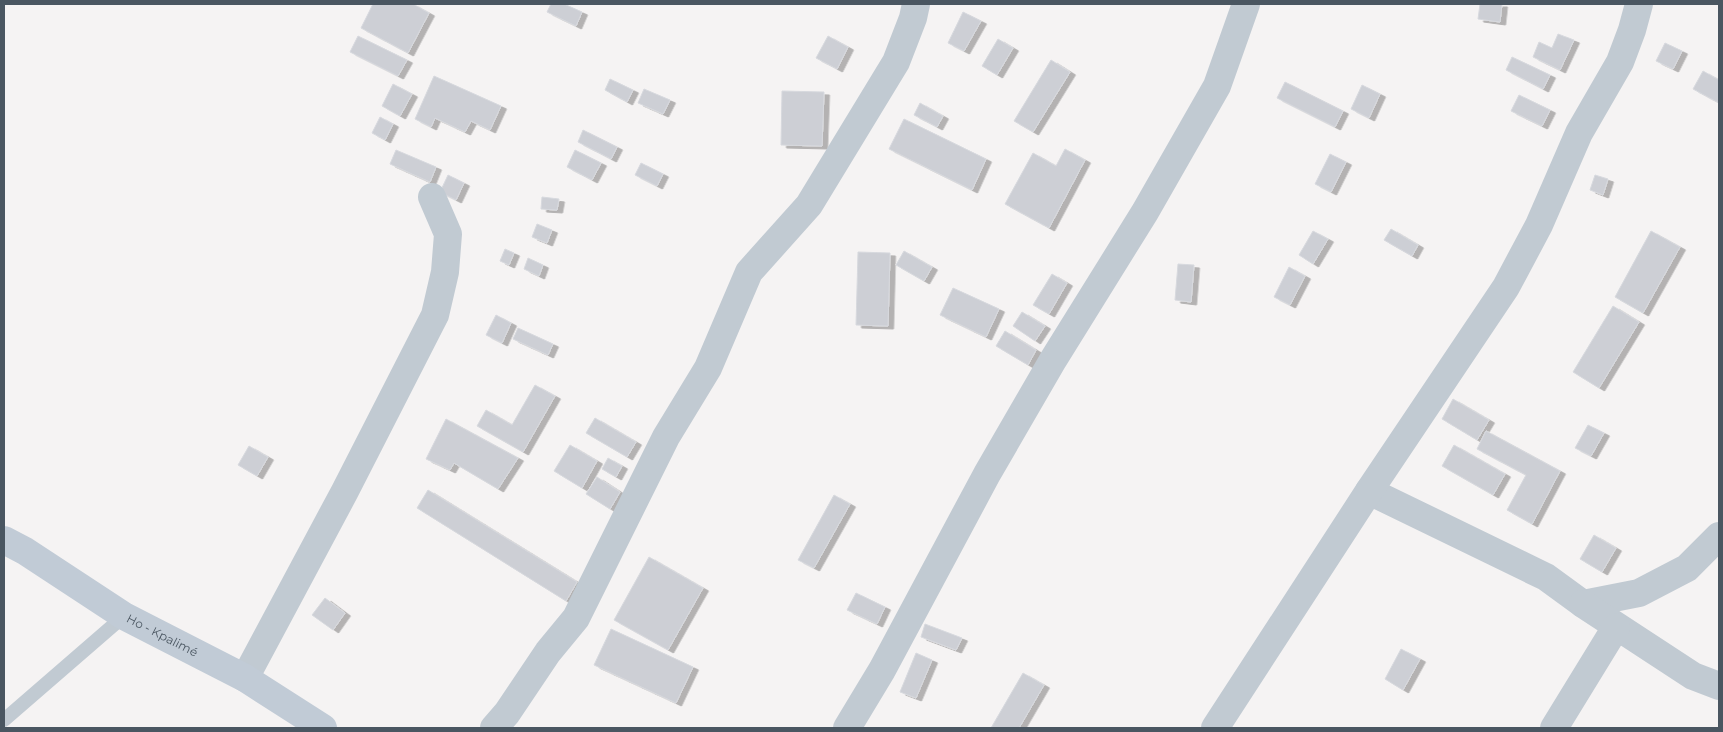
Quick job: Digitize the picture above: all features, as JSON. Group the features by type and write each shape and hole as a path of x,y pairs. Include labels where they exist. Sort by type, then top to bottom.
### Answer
{"main road":[{"name":"Ho - Kpalimé","path":"4,540 25,551 124,616 245,678 323,728"}],"street":[{"path":"494,728 507,713 548,652 576,618 666,437 708,368 749,272 809,205 896,62 913,18 916,4"},
{"path":"847,728 882,670 987,474 1053,360 1145,212 1217,86 1246,4"},
{"path":"1215,728 1369,491 1506,287 1539,225 1579,133 1620,62 1639,4"},
{"path":"245,678 345,491 434,315 445,272 448,234 432,197"},
{"path":"1369,491 1546,577 1616,627 1693,676 1719,686"},
{"path":"1583,604 1639,594 1687,568 1719,536"},
{"path":"1554,728 1616,627"}],"lane":[{"path":"4,720 124,616"}],"building":[{"path":"373,4 413,4 429,13 408,53 361,28"},
{"path":"551,4 564,4 582,12 576,26 547,12"},
{"path":"1480,4 1502,4 1500,22 1478,19"},
{"path":"963,12 981,21 964,51 948,43"},
{"path":"1558,34 1574,40 1560,70 1533,57 1539,42 1552,48"},
{"path":"358,36 407,60 398,76 350,52"},
{"path":"828,36 848,47 837,69 816,58"},
{"path":"998,39 1013,48 997,75 982,66"},
{"path":"1665,43 1682,51 1673,69 1656,61"},
{"path":"1512,57 1550,75 1543,89 1506,70"},
{"path":"1051,60 1070,72 1033,132 1014,121"},
{"path":"1703,71 1719,80 1719,103 1693,89"},
{"path":"434,76 501,106 490,130 471,121 465,132 435,118 431,127 415,119"},
{"path":"610,79 633,90 627,102 605,90"},
{"path":"1285,82 1343,111 1335,127 1277,98"},
{"path":"393,84 412,94 400,116 382,106"},
{"path":"1362,85 1380,94 1369,118 1351,109"},
{"path":"644,89 670,100 663,114 638,103"},
{"path":"782,91 824,92 822,146 781,145"},
{"path":"1519,95 1550,110 1542,126 1511,111"},
{"path":"920,103 943,116 937,127 914,115"},
{"path":"380,117 393,124 385,140 372,133"},
{"path":"904,119 986,159 972,190 889,149"},
{"path":"583,130 617,147 611,159 578,142"},
{"path":"1065,149 1085,160 1049,228 1005,204 1033,153 1056,166"},
{"path":"396,150 436,167 430,182 390,164"},
{"path":"575,150 601,163 592,180 567,167"},
{"path":"1330,154 1346,162 1331,192 1315,184"},
{"path":"641,163 663,174 657,186 635,175"},
{"path":"448,175 464,183 456,200 440,192"},
{"path":"1595,175 1608,179 1603,195 1590,190"},
{"path":"542,197 559,199 557,210 541,209"},
{"path":"537,224 552,230 547,243 532,237"},
{"path":"1391,229 1418,245 1412,256 1384,240"},
{"path":"1313,231 1328,239 1313,264 1299,255"},
{"path":"1651,231 1680,247 1643,313 1615,297"},
{"path":"505,249 514,253 509,265 500,261"},
{"path":"904,251 932,267 924,281 896,265"},
{"path":"858,252 890,253 888,326 856,325"},
{"path":"528,258 543,265 539,276 524,269"},
{"path":"1178,264 1194,265 1191,302 1175,300"},
{"path":"1289,267 1305,276 1290,305 1274,297"},
{"path":"1052,274 1067,283 1049,314 1033,305"},
{"path":"953,288 999,309 986,337 940,315"},
{"path":"1613,306 1639,322 1599,388 1573,372"},
{"path":"1022,312 1045,326 1035,341 1013,326"},
{"path":"496,315 511,323 502,343 486,335"},
{"path":"518,328 553,344 548,355 513,339"},
{"path":"1005,331 1036,350 1028,365 996,346"},
{"path":"535,385 555,396 523,452 477,426 486,410 512,425"},
{"path":"1453,399 1489,420 1477,440 1442,419"},
{"path":"595,418 636,442 627,457 586,433"},
{"path":"446,419 518,458 498,489 454,463 450,470 426,459"},
{"path":"1588,425 1604,433 1591,456 1575,448"},
{"path":"1486,431 1560,471 1532,524 1507,510 1526,475 1477,449"},
{"path":"570,445 597,461 582,488 554,471"},
{"path":"1454,445 1505,474 1493,495 1442,466"},
{"path":"249,446 268,457 257,476 238,465"},
{"path":"608,458 622,466 616,477 602,469"},
{"path":"597,477 620,492 610,509 586,494"},
{"path":"428,490 577,582 566,601 417,508"},
{"path":"834,495 850,504 814,568 798,560"},
{"path":"1594,535 1616,548 1602,572 1580,559"},
{"path":"649,557 703,588 668,650 614,620"},
{"path":"856,593 885,607 877,624 847,610"},
{"path":"325,598 345,613 333,630 312,615"},
{"path":"925,624 962,638 956,650 921,637"},
{"path":"611,629 693,667 676,703 594,665"},
{"path":"1401,649 1420,659 1403,690 1385,679"},
{"path":"916,653 932,660 916,698 900,692"},
{"path":"1023,673 1044,685 1019,728 991,728"}]}
